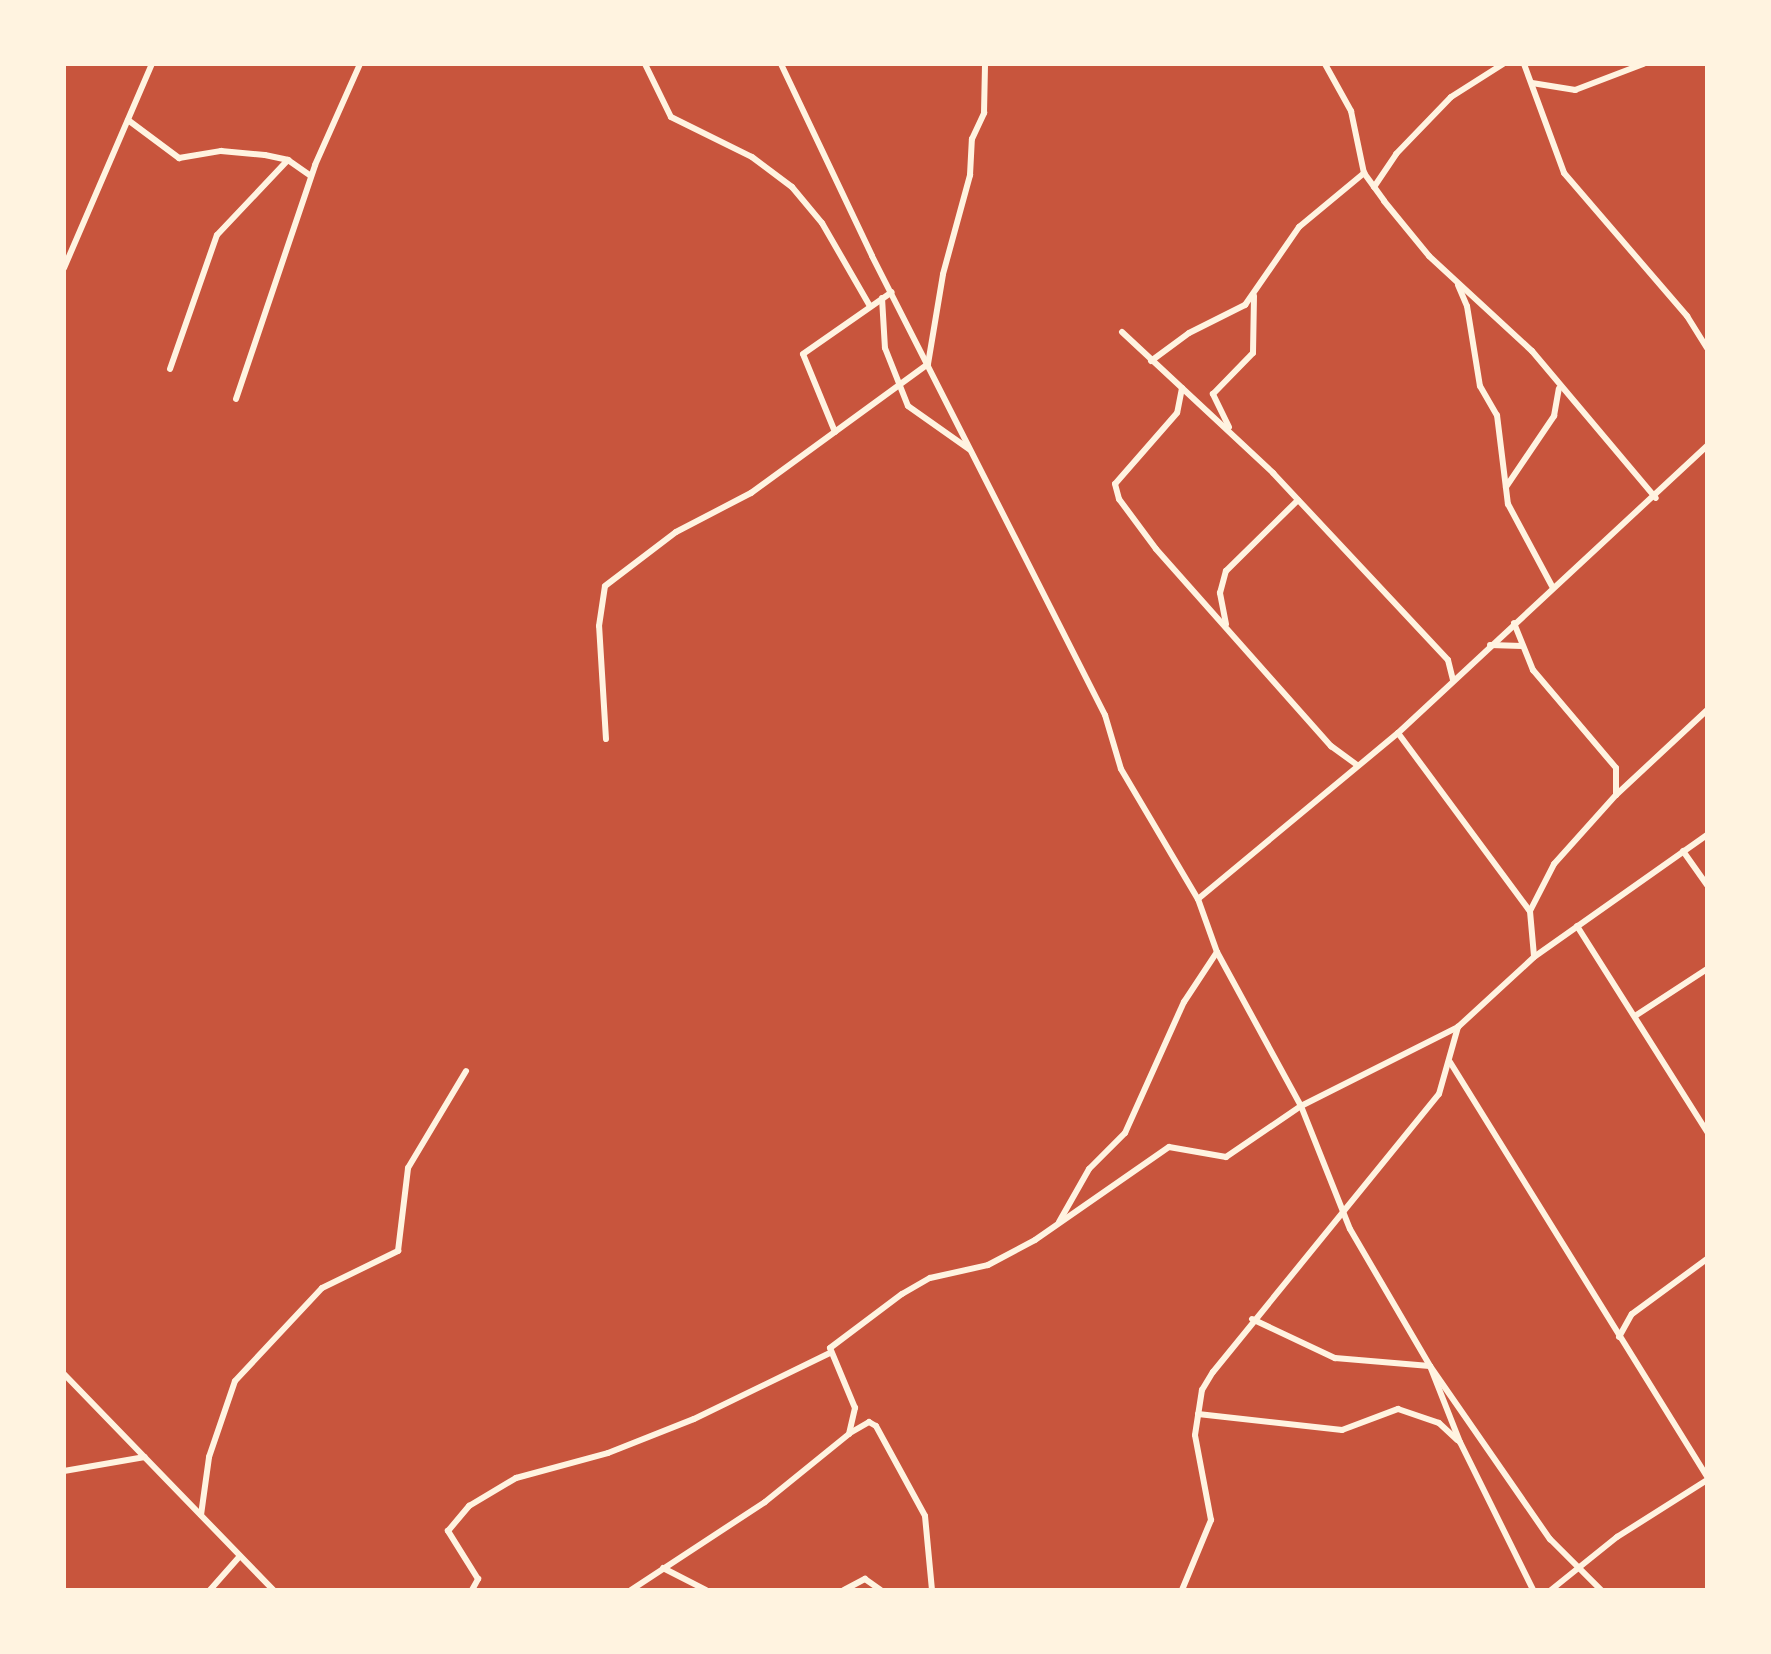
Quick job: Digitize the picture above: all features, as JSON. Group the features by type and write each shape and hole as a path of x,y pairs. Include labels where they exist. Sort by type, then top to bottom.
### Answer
{"street":[{"path":"64,268 152,64"},
{"path":"236,399 311,176 360,64"},
{"path":"642,64 678,123 752,157 792,187 822,223 870,306"},
{"path":"781,64 1105,715 1121,769 1198,899 1217,952 1301,1106 1345,1214 1430,1366 1550,1539 1601,1590"},
{"path":"606,739 599,635 605,586 676,532 751,493 900,389 928,364 943,274 970,175 972,139 984,113 985,64"},
{"path":"1325,64 1351,111 1364,173 1374,187 1429,256 1500,318 1656,498"},
{"path":"1374,187 1396,154 1451,97 1503,64"},
{"path":"1524,64 1564,173 1687,316 1707,348"},
{"path":"1532,83 1575,90 1643,64"},
{"path":"128,120 179,158 221,151 288,160 311,176"},
{"path":"170,369 217,235 288,160"},
{"path":"1151,361 1254,296 1299,227 1364,173"},
{"path":"1457,281 1467,306 1480,386 1497,415 1508,504 1552,586"},
{"path":"835,432 803,354 892,292"},
{"path":"1230,429 1213,394 1253,353 1254,296"},
{"path":"882,298 885,348 900,389 913,413 972,450"},
{"path":"1122,332 1230,429 1298,500 1448,660 1453,680"},
{"path":"1506,487 1554,416 1558,385"},
{"path":"1182,388 1177,413 1118,479 1115,489 1129,517 1331,746 1357,765"},
{"path":"1198,899 1398,733 1552,586 1656,498 1707,446"},
{"path":"1226,627 1220,593 1226,571 1298,500"},
{"path":"1514,623 1522,646 1558,705 1616,768 1616,795"},
{"path":"1490,645 1522,646"},
{"path":"1448,660 1469,665"},
{"path":"1530,911 1554,864 1616,795 1707,710"},
{"path":"1398,733 1530,911 1534,957"},
{"path":"849,1434 855,1408 830,1353 833,1344 920,1282 988,1265 1057,1225 1169,1147 1226,1157 1301,1106 1458,1027 1534,957 1707,835"},
{"path":"1683,851 1707,885"},
{"path":"1577,926 1707,1132"},
{"path":"1057,1225 1089,1169 1125,1133 1184,1002 1217,952"},
{"path":"1635,1016 1707,969"},
{"path":"1182,1590 1211,1520 1196,1449 1198,1414 1213,1372 1252,1319 1345,1214 1439,1094 1458,1027"},
{"path":"1450,1062 1707,1478 1578,1567 1551,1590"},
{"path":"201,1515 209,1457 235,1381 322,1288 398,1251 408,1168 466,1071"},
{"path":"1619,1337 1632,1314 1707,1259"},
{"path":"1252,1319 1335,1358 1430,1366"},
{"path":"472,1590 478,1579 448,1531 480,1498 516,1478 595,1457 694,1419 830,1353"},
{"path":"1430,1366 1460,1442 1533,1590"},
{"path":"64,1374 273,1590"},
{"path":"1198,1414 1342,1430 1398,1409 1439,1423 1460,1442"},
{"path":"631,1590 765,1502 849,1434 869,1422 880,1430 930,1528 932,1590"},
{"path":"64,1471 145,1457"},
{"path":"210,1590 240,1556"},
{"path":"663,1568 706,1590"},
{"path":"844,1590 865,1579 881,1590"}]}
